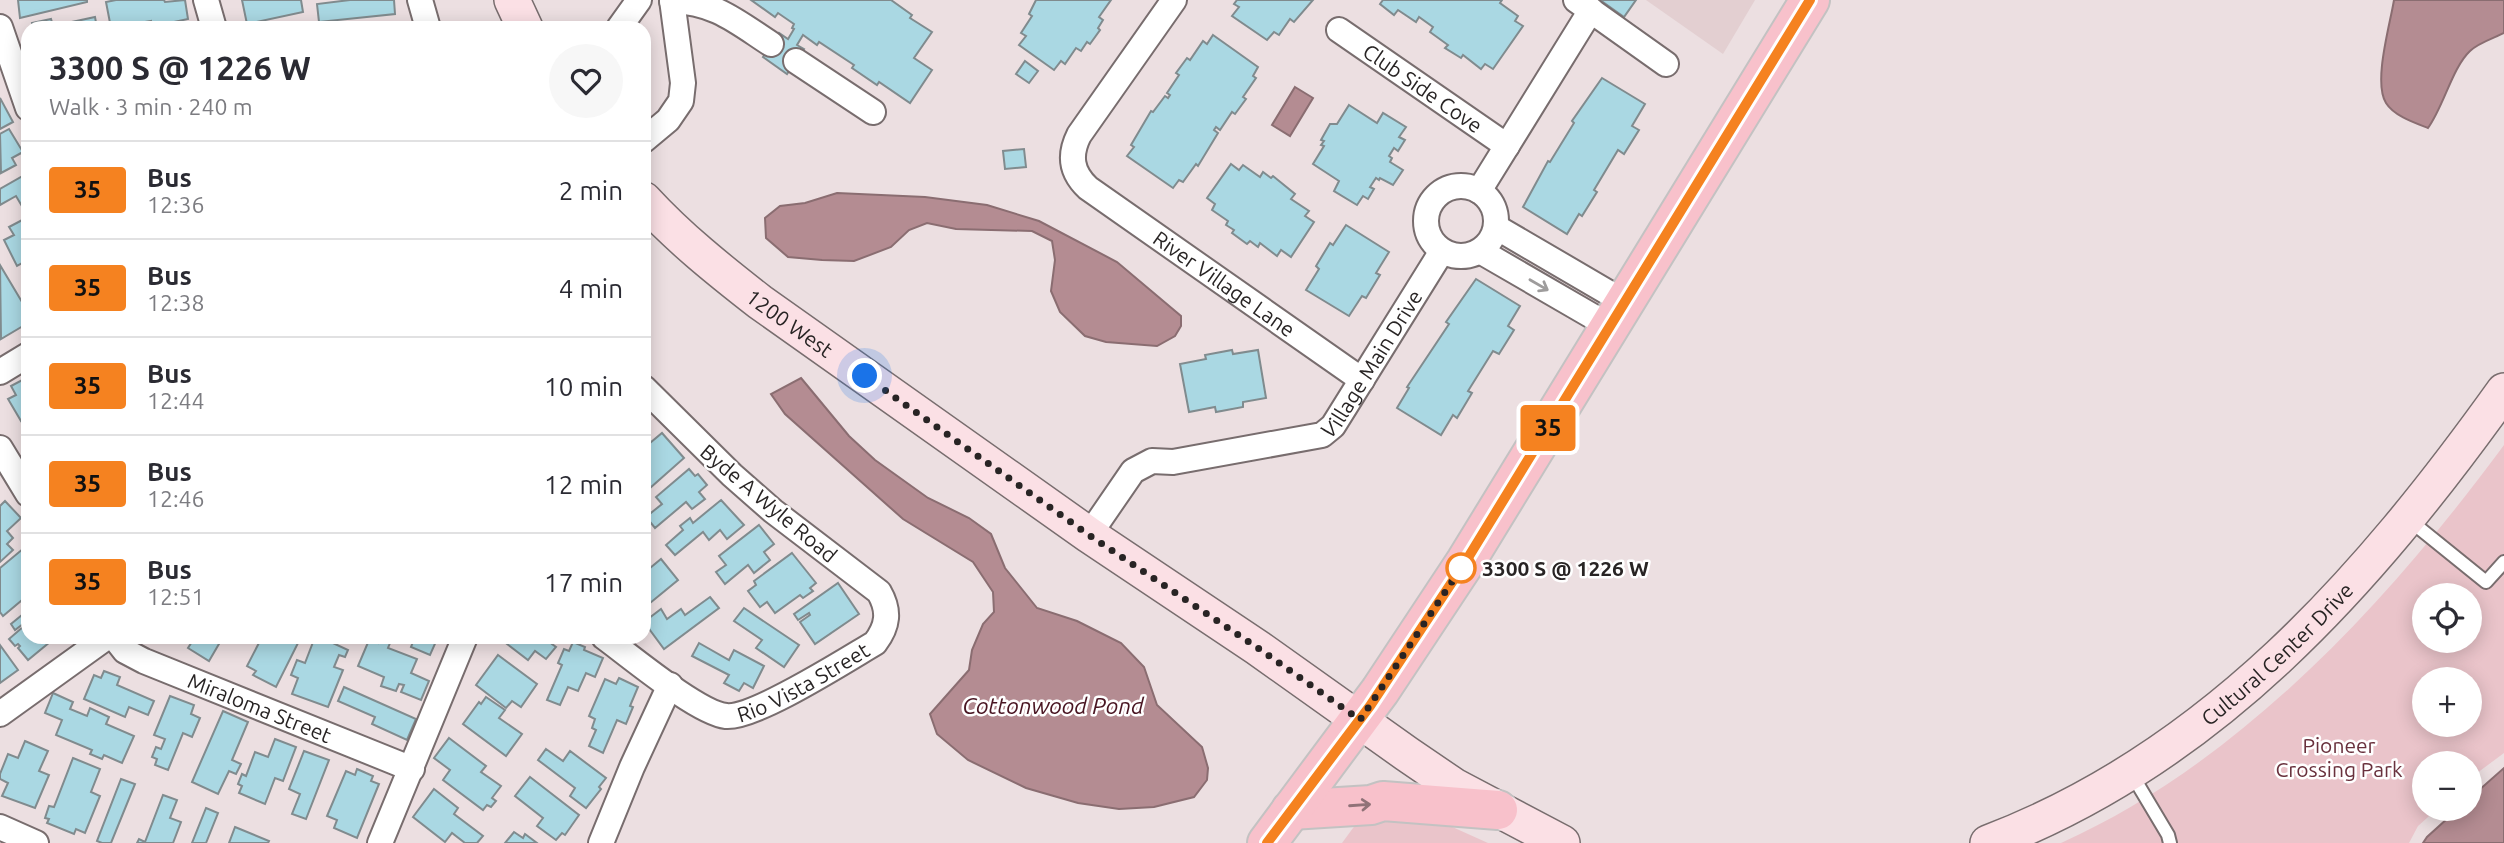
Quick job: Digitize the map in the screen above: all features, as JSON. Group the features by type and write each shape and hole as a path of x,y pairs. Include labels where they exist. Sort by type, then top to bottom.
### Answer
{"main road":[{"path":"1267,843 1360,720 1466,561 1618,315 1803,3"},
{"path":"1292,810 1371,805 1383,800 1498,810"}],"street":[{"path":"206,0 212,21"},
{"path":"420,0 426,21"},
{"path":"512,0 522,21"},
{"path":"624,21 639,0"},
{"name":"River Village Lane","path":"1174,0 1079,135 1073,147 1075,171 1080,181 1088,188 1362,380"},
{"path":"651,134 668,120 681,101 683,83 672,1 693,2 720,11 771,44"},
{"path":"1479,191 1507,146 1583,5 1667,64"},
{"path":"0,27 21,88"},
{"name":"Club Side Cove","path":"1339,30 1507,146"},
{"path":"796,61 873,112"},
{"path":"1455,186 1468,187 1479,191 1489,200 1495,213 1496,227 1488,245 1480,251 1468,256 1454,256 1433,243 1427,232 1428,208 1434,198 1444,190 1455,186"},
{"name":"1200 West","path":"651,208 712,265 751,295 1089,535 1360,720"},
{"path":"1496,227 1618,315"},
{"name":"Village Main Drive","path":"1089,535 1133,471 1152,461 1173,462 1322,435 1333,426 1442,251"},
{"path":"1480,251 1618,315"},
{"path":"0,372 21,359"},
{"name":"Cultural Center Drive","path":"1988,843 2052,816 2131,772 2210,718 2277,659 2327,609 2408,519 2504,391"},
{"name":"Byde A Wyle Road","path":"651,395 732,475 773,511 879,592 887,605 887,618"},
{"path":"0,449 21,483"},
{"name":"Rio Vista Street","path":"614,644 714,713 727,716 745,714 875,643 884,631 887,618"},
{"path":"0,713 97,644"},
{"name":"Miraloma Street","path":"120,644 125,651 144,662 412,769"},
{"path":"380,843 462,644"},
{"path":"601,843 670,685"},
{"path":"1360,720 1454,786 1562,843"},
{"path":"0,827 36,843"}],"lane":[{"path":"2408,519 2486,582 2504,562"},
{"path":"2131,772 2170,843"}],"shaded area":[{"path":"1646,0 1755,0 1723,54"}],"green space":[{"name":"Pioneer Crossing Park","path":"2504,445 2504,753 2482,769 2482,751 2412,751 2412,821 2424,821 2409,843 2061,843 2127,809 2190,769 2250,723 2307,672 2412,562"},
{"path":"1419,812 1488,843 1342,843 1356,824"}],"water":[{"path":"2394,0 2504,0 2504,33 2477,46 2464,58 2428,128 2394,112 2382,94 2382,68"},
{"path":"1295,87 1313,98 1290,136 1272,125"},
{"path":"837,193 925,197 987,205 1039,221 1117,262 1181,316 1181,326 1175,336 1157,346 1106,342 1085,336 1060,312 1051,291 1055,260 1052,241 1032,231 956,229 927,223 909,230 891,247 854,261 788,257 766,238 765,218 780,206 805,203"},
{"name":"Cottonwood Pond","path":"801,378 849,436 875,460 928,498 969,518 991,534 1005,568 1037,608 1077,621 1121,643 1144,667 1157,705 1202,747 1208,768 1207,780 1194,797 1154,807 1119,809 1078,803 1026,788 968,760 937,734 930,714 969,670 972,650 983,624 994,612 993,592 973,562 903,519 785,414 771,394"},
{"path":"2504,768 2504,843 2423,843 2445,821 2482,821 2482,787"}],"building":[{"path":"18,0 87,0 87,2 20,18"},
{"path":"185,0 188,19 110,21 106,2"},
{"path":"242,0 301,0 303,12 261,21 246,21"},
{"path":"350,0 394,0 395,14 319,21 317,4"},
{"path":"751,0 891,0 912,15 910,18 932,32 914,58 932,70 910,103 879,82 877,85 852,68 854,65 819,42 817,45 803,35 797,45 804,49 787,74 763,57 779,33 788,39 794,24 778,13 775,17"},
{"path":"1036,0 1111,0 1099,17 1103,20 1098,28 1100,30 1090,44 1087,42 1081,51 1076,48 1065,64 1061,61 1054,70 1019,45 1026,36 1021,33 1032,16 1029,14"},
{"path":"1237,0 1313,0 1294,22 1290,19 1279,35 1274,32 1267,40 1232,16 1239,7 1234,4"},
{"path":"1383,0 1502,0 1500,3 1518,16 1515,21 1523,26 1493,69 1485,64 1481,69 1463,55 1461,58 1445,48 1448,45 1430,32 1433,27 1419,17 1416,22 1398,10 1394,15 1380,4"},
{"path":"1600,0 1636,0 1624,17"},
{"path":"95,17 96,21 76,21"},
{"path":"1213,35 1258,67 1253,76 1256,78 1235,114 1232,112 1220,130 1216,127 1214,130 1218,133 1198,166 1196,164 1183,182 1179,180 1173,188 1127,156 1151,111 1153,112 1165,96 1168,98 1170,95 1167,93 1179,75 1176,73 1187,58 1190,60 1203,41 1207,44"},
{"path":"1025,61 1038,71 1029,83 1016,74"},
{"path":"1602,78 1645,104 1632,126 1639,130 1624,154 1618,150 1594,190 1597,192 1567,234 1523,207 1548,161 1550,162 1574,123 1572,121"},
{"path":"0,98 13,122 0,129"},
{"path":"1349,105 1377,123 1383,113 1406,127 1399,137 1405,140 1398,151 1394,148 1389,156 1392,158 1390,162 1403,170 1393,185 1376,178 1370,187 1374,189 1368,199 1363,196 1357,205 1334,191 1339,181 1313,164 1324,146 1321,145 1324,141 1321,140 1330,124 1337,124"},
{"path":"9,129 21,149 21,153 12,158 16,165 1,173 0,134"},
{"path":"1024,149 1026,167 1005,169 1003,151"},
{"path":"1231,164 1239,170 1243,165 1260,177 1263,172 1271,178 1273,176 1295,194 1291,199 1309,211 1305,216 1314,222 1291,257 1281,250 1277,256 1260,243 1258,247 1250,241 1247,244 1232,233 1234,230 1226,225 1228,221 1212,210 1215,204 1207,198"},
{"path":"21,177 21,204 16,196 0,205 0,189"},
{"path":"21,221 21,264 17,266 4,240 14,235 9,227"},
{"path":"1346,225 1389,252 1376,273 1380,275 1366,298 1362,296 1349,316 1306,290 1330,243 1333,245"},
{"path":"0,265 21,300 21,327 1,339"},
{"path":"1476,279 1520,306 1508,326 1514,330 1499,354 1493,351 1468,391 1472,393 1457,418 1453,415 1441,435 1397,408 1409,388 1407,387 1449,324 1446,322"},
{"path":"1232,350 1233,354 1258,350 1266,398 1243,402 1243,407 1216,412 1215,407 1189,412 1180,364 1206,359 1205,355"},
{"path":"21,381 21,421 8,399 16,395 11,386"},
{"path":"662,433 684,458 651,487 651,442"},
{"path":"689,469 695,476 698,474 707,485 699,492 705,499 692,509 686,502 655,528 651,523 651,513 662,504 656,497"},
{"path":"721,500 744,525 727,539 720,530 709,540 703,532 675,555 666,545 683,530 680,526 690,518 693,523"},
{"path":"5,501 21,518 7,531 13,538 7,544 13,550 0,562 0,506"},
{"path":"759,525 774,544 764,552 770,560 754,573 748,565 725,584 716,572 726,565 719,556"},
{"path":"21,550 21,601 3,616 0,612 0,568"},
{"path":"792,553 816,583 810,588 813,591 803,598 800,595 775,613 767,602 760,607 748,591 756,585 754,581"},
{"path":"661,559 678,580 651,602 651,567"},
{"path":"838,583 859,614 815,644 800,622 810,615 809,613 798,620 794,614"},
{"path":"710,597 719,608 664,649 651,631 651,617 661,609 667,619 681,609 685,615"},
{"path":"744,608 799,645 784,667 756,648 762,640 734,621"},
{"path":"21,616 21,626 15,630 11,624"},
{"path":"21,629 21,644 47,644 28,660 18,648 20,646 15,646 9,639"},
{"path":"699,643 729,660 734,650 764,666 753,688 744,683 739,691 724,683 729,675 692,656"},
{"path":"191,644 219,644 209,661 188,648"},
{"path":"258,644 298,644 276,687 253,675 256,671 247,666"},
{"path":"312,644 335,644 348,650 345,657 339,655 334,667 343,670 328,707 292,694 298,678 291,675 297,660 305,663"},
{"path":"367,644 390,644 388,648 417,659 411,673 429,681 421,700 401,692 404,685 399,684 396,691 381,686 384,677 358,666"},
{"path":"412,644 435,644 430,655 411,647"},
{"path":"507,644 552,644 556,647 546,659 535,651 528,660"},
{"path":"572,644 578,644 585,647 584,650 603,658 595,677 586,673 578,691 568,687 560,705 547,700 562,665 558,663 564,649 569,651"},
{"path":"0,645 18,670 0,683"},
{"path":"498,655 537,684 521,707 512,701 506,708 476,685"},
{"path":"104,671 120,677 117,685 154,701 148,715 129,707 125,717 84,699 94,675 101,678"},
{"path":"619,678 638,687 626,724 617,720 603,753 589,746 596,730 592,728 595,719 589,716 605,679 616,684"},
{"path":"344,687 416,719 407,740 372,724 375,717 338,701"},
{"path":"53,693 73,702 70,709 87,716 90,708 109,717 106,724 134,736 122,763 104,755 102,759 90,754 92,750 56,735 62,720 45,713"},
{"path":"170,696 194,705 191,714 200,718 192,737 183,733 168,770 155,765 157,759 152,757 156,747 161,749 165,739 154,735"},
{"path":"486,697 505,710 499,718 522,734 506,756 463,724"},
{"path":"223,711 248,722 232,760 241,764 236,774 229,771 218,794 192,782"},
{"path":"449,738 486,766 481,772 501,786 492,798 496,801 491,807 487,805 483,810 443,780 450,770 434,758"},
{"path":"275,739 296,747 283,781 275,778 265,804 239,793 242,786 238,784 242,774 246,776 255,752 268,757"},
{"path":"25,741 48,751 39,771 49,775 35,808 2,796 8,783 0,779 0,774 8,754 18,758"},
{"path":"546,749 563,761 570,751 606,778 586,808 570,796 575,788 538,760"},
{"path":"304,751 329,760 306,819 292,814 300,794 289,789"},
{"path":"73,758 100,769 91,792 100,796 85,833 76,829 74,834 47,823 49,819 45,818 49,806 54,807"},
{"path":"357,769 373,776 371,781 379,784 357,838 334,828 337,820 327,816 346,771 355,775"},
{"path":"530,777 579,815 565,835 562,833 556,840 537,826 543,818 515,796"},
{"path":"121,779 135,784 111,843 102,843 97,841"},
{"path":"434,789 458,808 454,814 483,836 477,843 465,843 452,833 445,842 413,817"},
{"path":"163,795 177,800 170,818 181,822 173,843 137,843 139,839 145,842"},
{"path":"206,808 218,813 206,843 192,843"},
{"path":"235,827 269,841 229,843"},
{"path":"514,832 523,838 525,834 537,843 505,843"}],"bus line":[{"name":"35","path":"1267,843 1370,706 1466,561 1810,0"}],"place":[{"name":"3300 S @ 1226 W","path":"1461,568"}],"route":[{"path":"865,376 1089,535 1317,688 1360,720 1461,568"}]}
